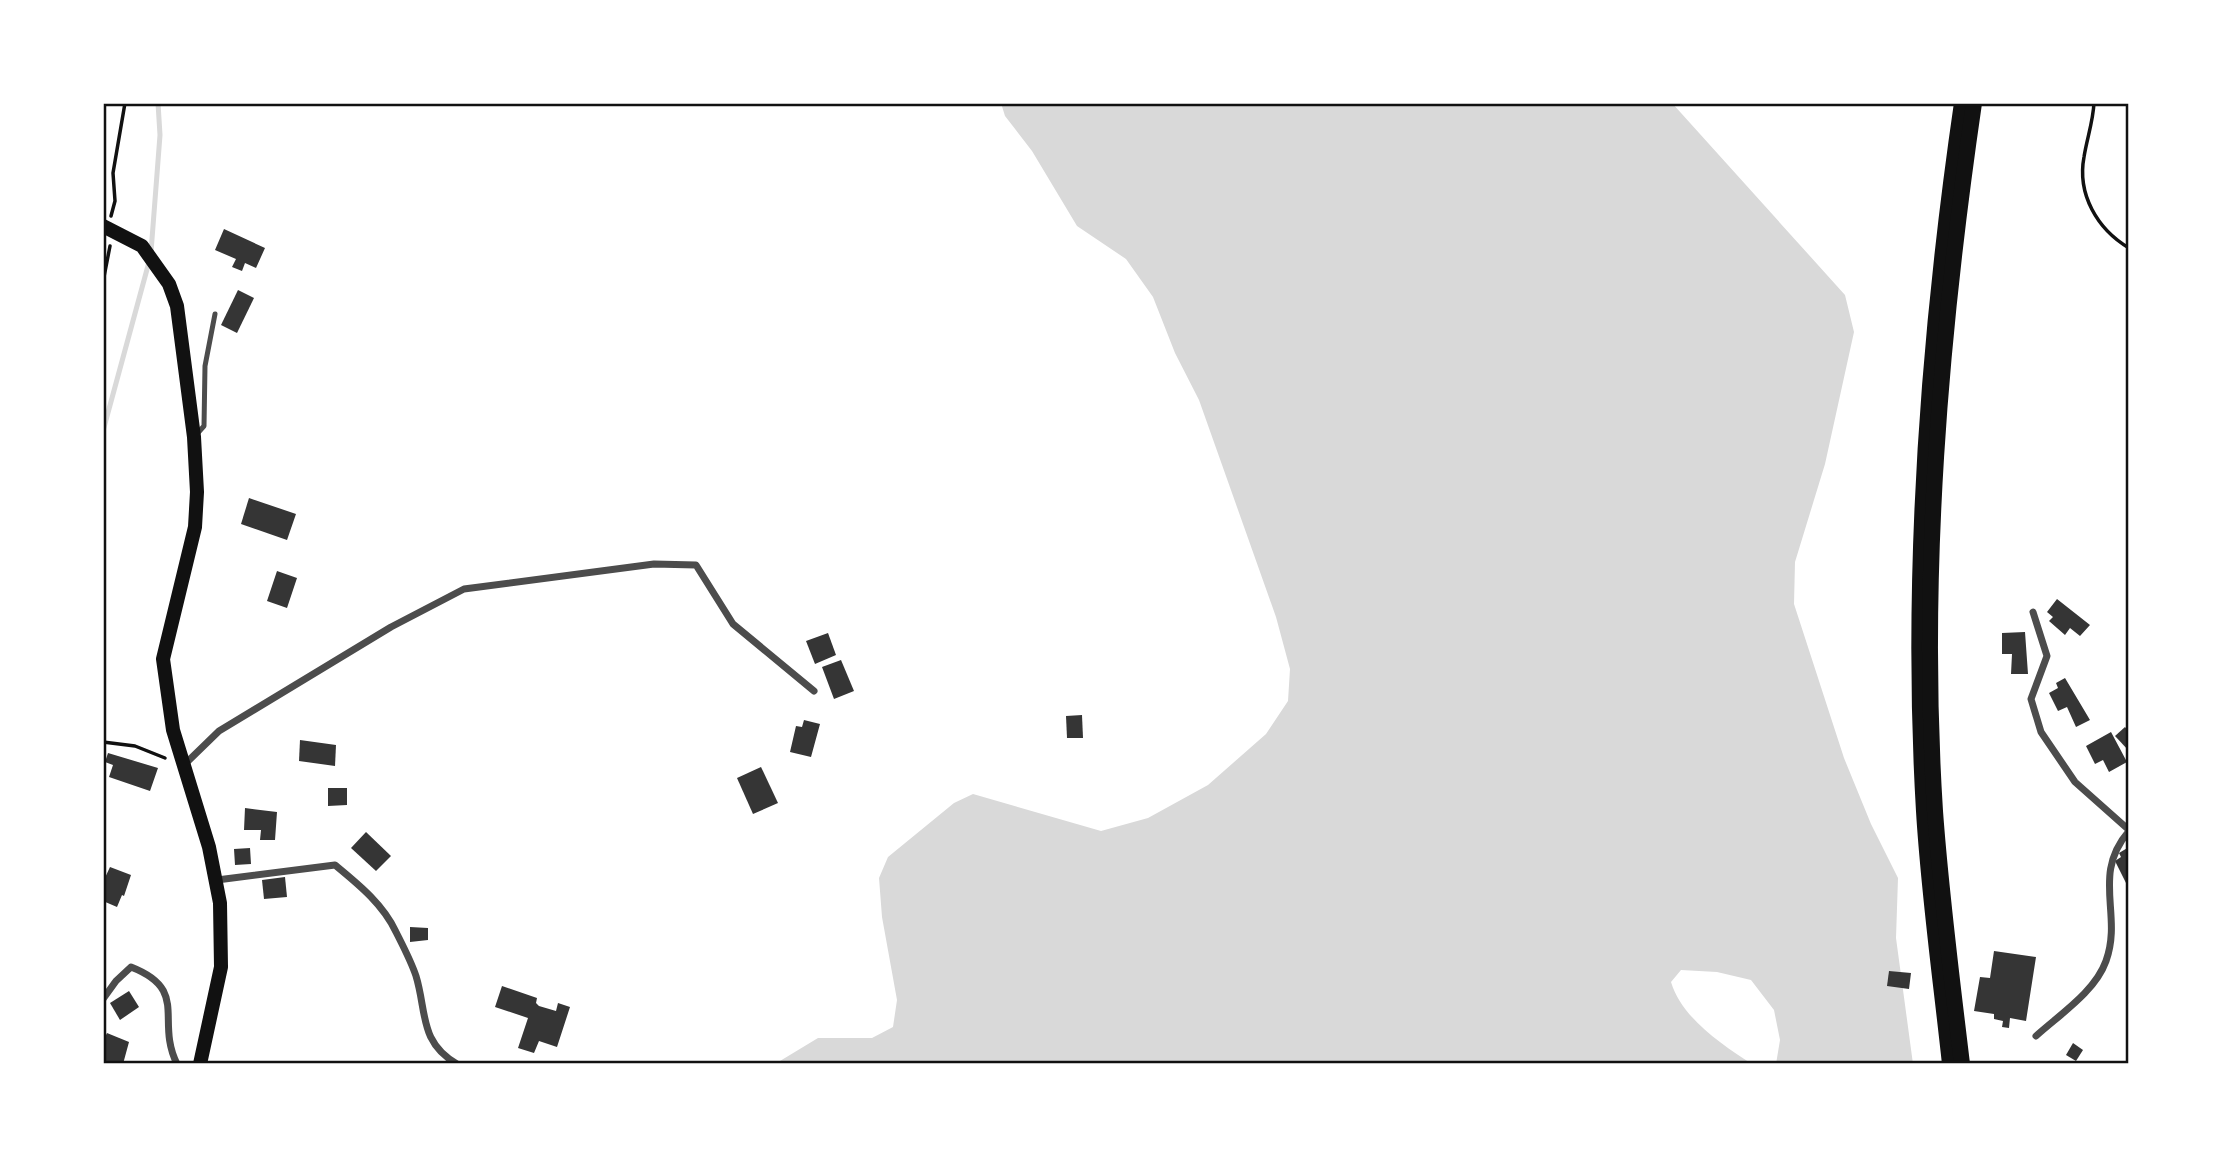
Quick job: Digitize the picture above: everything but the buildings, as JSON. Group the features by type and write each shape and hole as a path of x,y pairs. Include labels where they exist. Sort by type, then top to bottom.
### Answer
{"main road":[{"path":"1950,1064 1924,811 1920,570 1937,300 1962,103"},
{"path":"1962,1064 1935,810 1932,570 1937,449 1950,287 1974,103"},
{"path":"108,228 142,246 158,265 177,306 194,438 197,492 195,527 163,659 173,730 217,880 220,903 221,967 200,1064"}],"street":[{"path":"184,765 219,731 391,627 464,589 654,564 696,565 733,624 814,691"},
{"path":"2034,612 2047,656 2031,699 2043,736 2075,782 2129,831 2111,858 2110,930 2105,964 2088,988 2036,1036"},
{"path":"217,880 335,865 366,891 395,928 416,976 427,1031 441,1055 457,1064"},
{"path":"103,999 131,967 153,976 167,995 169,1048 177,1064"}],"lane":[{"path":"194,438 204,426 205,366 215,314"}],"path":[{"path":"103,282 108,228 115,201 113,173 125,103"},
{"path":"2094,103 2084,158 2085,194 2102,227 2129,248"},
{"path":"103,742 135,746 184,765"}],"shaded area":[{"path":"1001,103 1672,103 1845,295 1854,332 1825,464 1795,562 1794,604 1844,758 1871,824 1898,878 1896,938 1913,1064 1776,1064 1780,1040 1774,1010 1751,980 1717,972 1681,970 1671,982 1684,1007 1704,1029 1752,1064 775,1064 818,1038 872,1038 893,1027 897,1000 882,917 879,878 888,857 954,803 973,794 1101,831 1148,818 1208,785 1266,734 1288,701 1290,669 1276,617 1199,400 1175,353 1153,297 1126,259 1077,226 1032,151 1005,116"}],"waterway":[{"path":"151,252 160,135 158,103"},
{"path":"103,431 149,262"}]}
